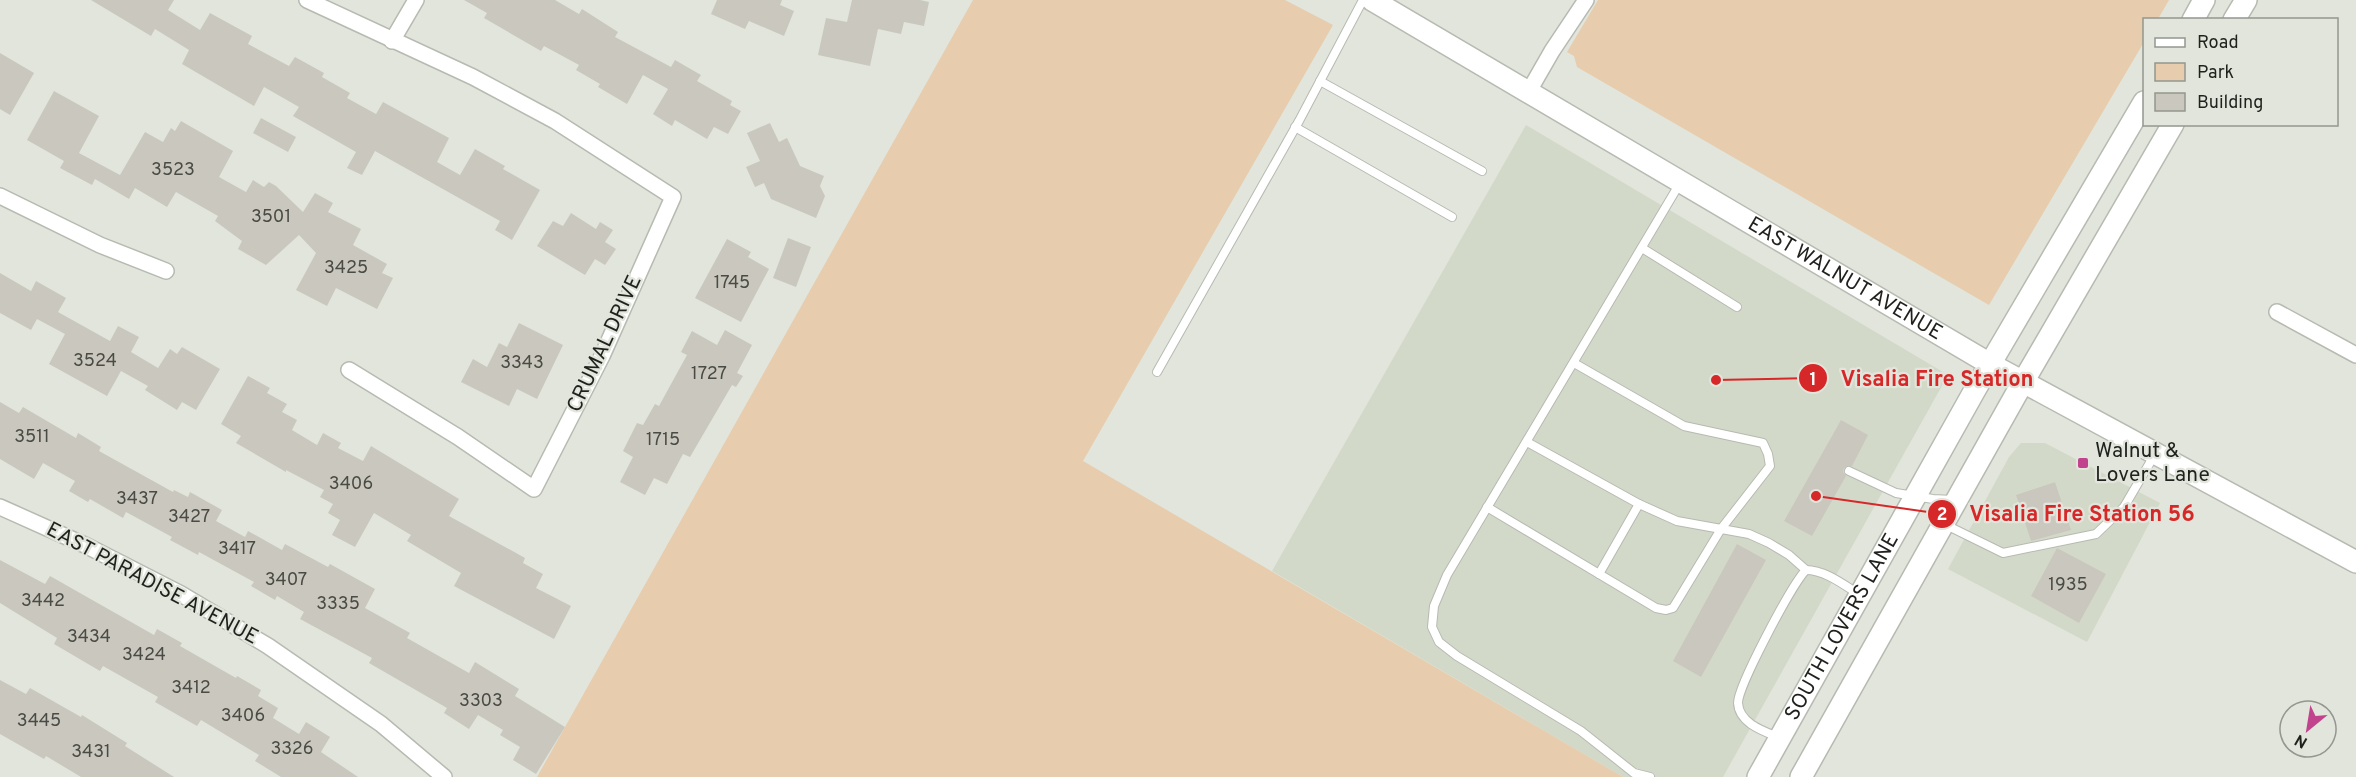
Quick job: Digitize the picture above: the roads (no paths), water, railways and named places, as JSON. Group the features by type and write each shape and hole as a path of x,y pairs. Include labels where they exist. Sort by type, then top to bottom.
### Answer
{"main road":[{"name":"EAST WALNUT AVENUE","path":"1372,0 1990,364 2356,562"},
{"path":"2194,18 2204,0"},
{"path":"2235,18 2246,0"},
{"name":"SOUTH LOVERS LANE","path":"1758,777 1990,364 2143,105"},
{"name":"SOUTH LOVERS LANE","path":"1801,777 2023,382 2172,126"}],"street":[{"path":"307,0 392,41 416,0"},
{"path":"1529,91 1551,51 1586,0"},
{"name":"CRUMAL DRIVE","path":"349,370 458,437 534,489 602,356 673,197 555,121 472,77 392,41"},
{"path":"0,196 100,245 166,271"},
{"path":"2277,312 2356,355"},
{"name":"EAST PARADISE AVENUE","path":"0,507 87,546 181,594 268,646 381,724 444,777"}],"lane":[{"path":"1157,372 1295,127 1363,0"},
{"path":"1320,81 1482,171"},
{"path":"1295,127 1452,217"},
{"path":"1650,777 1634,773 1588,735 1457,656 1439,642 1432,627 1434,606 1447,575 1681,182"},
{"path":"1642,248 1737,307"},
{"path":"1487,507 1656,608 1666,610 1672,608 1721,530 1770,466 1763,443 1684,426 1574,363"},
{"path":"1527,442 1639,504 1677,521 1749,534 1789,555 1806,570 1814,570 1827,576 1860,595"},
{"path":"1943,523 2003,553 2096,534 2124,507 2155,453"},
{"path":"1849,471 1896,493 1956,500"},
{"path":"1599,574 1639,504"},
{"path":"1780,738 1748,722 1738,702 1743,685 1788,594 1806,570"}],"place":[{"name":"Visalia Fire Station","path":"1716,380"},
{"name":"Walnut & Lovers Lane","path":"2083,463"},
{"name":"Visalia Fire Station 56","path":"1816,496"}]}
